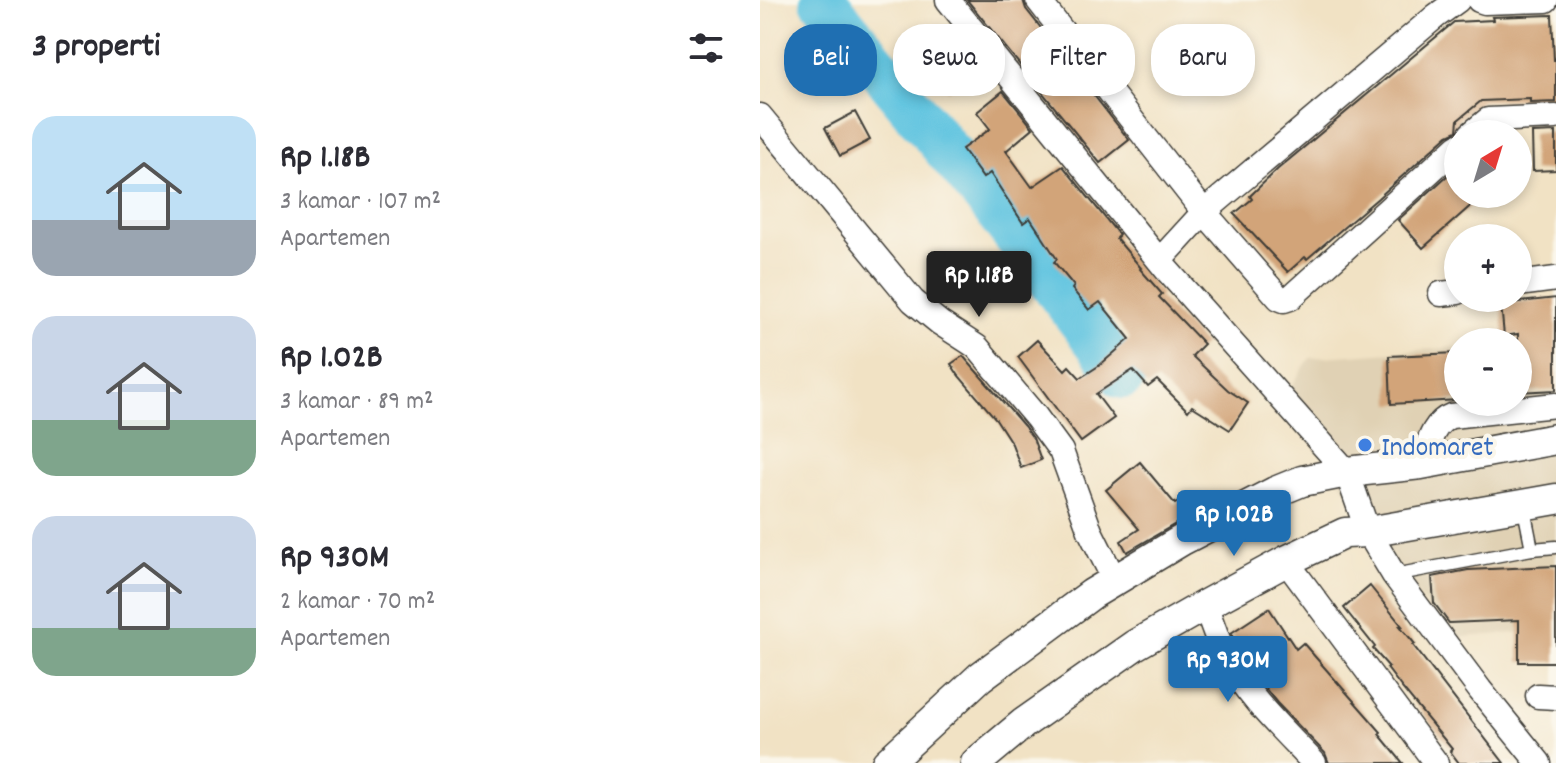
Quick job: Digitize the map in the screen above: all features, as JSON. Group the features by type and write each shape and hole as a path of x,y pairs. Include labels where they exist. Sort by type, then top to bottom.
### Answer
{"street":[{"path":"948,0 1160,260 1347,472 1368,532 1394,575 1539,763"},
{"path":"1038,0 1204,212 1284,300 1290,298 1444,159"},
{"path":"1160,260 1204,212 1458,0"},
{"path":"1479,0 1546,0"},
{"path":"760,116 913,301 977,347 1036,417 1061,451 1090,531 1114,579"},
{"path":"1488,120 1556,117"},
{"path":"1532,282 1556,279"},
{"path":"887,763 980,677 1114,579 1182,540 1302,481 1347,472 1421,464 1552,439 1554,405 1442,419 1421,464"},
{"path":"976,763 1024,723 1135,645 1286,561 1345,533 1368,532 1556,499"},
{"path":"1286,561 1436,763"},
{"path":"1205,605 1226,656 1240,679 1314,763"}],"lane":[{"path":"1523,504 1532,549"},
{"path":"1394,575 1556,547"}],"shaded area":[{"path":"1556,340 1556,630 1449,638 1283,399 1310,358 1444,348 1444,416 1532,416 1532,341"}],"building":[{"path":"967,0 1023,0 1038,24 1021,24 1021,66 1005,47 1005,24 987,24"},
{"path":"1552,15 1556,102 1530,103 1530,99 1481,101 1458,120 1444,120 1444,139 1307,259 1305,257 1288,272 1234,214 1278,169 1454,22 1493,20 1492,17"},
{"path":"1005,93 1033,128 1006,151 1032,187 1063,166 1119,235 1116,238 1162,294 1159,297 1204,344 1192,356 1228,390 1248,403 1230,430 1192,406 1188,411 1157,380 1148,387 1133,370 1096,394 1114,418 1081,442 1018,357 1037,340 1065,370 1069,366 1080,378 1130,339 1100,302 1089,310 1054,262 1057,259 1030,218 1023,223 990,173 983,178 962,149 990,129 977,112 997,96 1005,96"},
{"path":"1045,96 1094,96 1129,140 1100,163"},
{"path":"855,112 870,140 840,156 825,128"},
{"path":"1556,132 1556,170 1533,171 1532,133"},
{"path":"1444,179 1444,208 1468,208 1450,224 1444,224 1444,229 1423,248 1398,220"},
{"path":"1556,298 1556,390 1532,391 1532,328 1503,328 1502,312 1532,312 1532,301"},
{"path":"1444,354 1444,401 1391,404 1389,356"},
{"path":"963,356 1033,438 1041,460 1021,468 1012,444 996,419 951,364"},
{"path":"1140,462 1175,504 1180,501 1189,516 1127,552 1121,541 1139,529 1106,490"},
{"path":"1556,566 1556,662 1519,662 1519,620 1449,623 1434,603 1432,577 1468,570"},
{"path":"1370,586 1504,763 1459,763 1450,751 1452,749 1402,688 1344,608"},
{"path":"1269,608 1296,649 1303,643 1381,732 1379,734 1403,763 1329,763 1325,753 1277,703 1256,677 1231,633"}],"waterway":[{"path":"823,0 996,210 1123,376"}],"place":[{"name":"Indomaret","path":"1365,445"}]}
